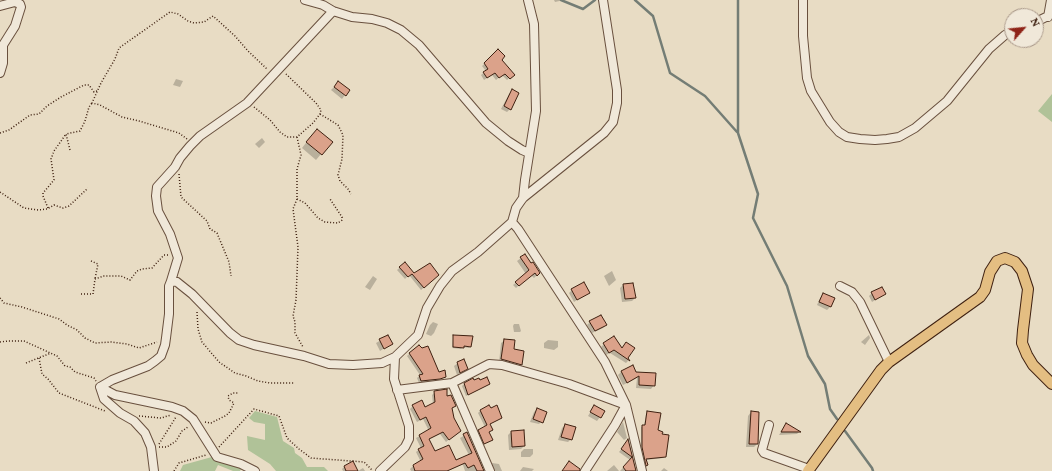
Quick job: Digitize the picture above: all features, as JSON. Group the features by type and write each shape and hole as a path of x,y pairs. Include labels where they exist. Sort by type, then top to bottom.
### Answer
{"main road":[{"path":"808,470 864,391 881,370 889,362 980,297 985,290 990,272 997,261 1005,258 1015,262 1022,271 1028,290 1022,343 1033,365 1052,384"}],"street":[{"path":"305,0 323,5 333,11 352,17 372,19 387,23 401,30 420,45 486,123 513,144 529,153"},
{"path":"523,198 536,111 534,24 528,0"},
{"path":"171,281 177,282 192,294 230,333 239,340 254,345 304,356 329,364 353,365 382,363 395,357 418,335 427,308 440,286 452,271 478,252 512,222 516,208 523,198 604,133 613,122 617,103 616,90 603,0"},
{"path":"803,0 803,36 807,78 811,91 830,122 839,132 847,137 887,140 899,137 915,128 947,101 989,49 1004,36"},
{"path":"1050,15 1051,0"},
{"path":"0,6 15,2 20,4 21,8 15,26 3,44 3,64 0,73"},
{"path":"100,388 112,380 155,361 161,356 165,345 169,314 169,286 178,258 170,234 158,211 156,196 158,187 193,143 200,136 247,103 279,67 333,11"},
{"path":"512,222 605,362 626,405 642,471"},
{"path":"840,286 852,292 860,302 889,362"},
{"path":"380,471 405,447 409,438 409,426 394,379 395,357"},
{"path":"397,390 452,383 489,364 495,364 570,384 626,405"},
{"path":"452,383 490,471"},
{"path":"100,388 104,399 120,413 134,421 145,433 151,447 154,471"},
{"path":"100,388 115,395 172,407 182,411 193,419 218,458 241,464 255,471"},
{"path":"586,471 616,425 626,405"},
{"path":"769,425 762,450 764,453 808,470"}],"path":[{"path":"48,208 43,193 54,180 51,159 54,151 66,134 80,131 85,121 88,108 92,103 119,48 170,12 178,14 194,23 204,22 213,16 235,36 272,75"},
{"path":"247,103 265,116 280,132 287,137 297,136 313,123 320,114 321,110 316,103 279,67"},
{"path":"0,133 9,130 30,115 39,114 47,106 84,85 89,85 94,92 97,91"},
{"path":"92,103 100,105 122,117 179,133 193,143"},
{"path":"320,114 338,125 343,135 342,159 338,175 340,181 351,194"},
{"path":"66,134 70,150"},
{"path":"297,136 301,155 297,169 297,199 293,209 298,240 296,300 293,316 295,333 300,344 305,349 304,356"},
{"path":"179,161 181,197 206,221 210,229 217,233 229,262 232,276"},
{"path":"0,192 24,208 38,210 54,205 63,208 69,206 88,188"},
{"path":"297,199 304,203 318,218 325,222 338,223 342,220 342,217 330,199"},
{"path":"95,279 104,276 121,276 130,280 137,271 152,268 164,255 168,254 178,258"},
{"path":"81,294 93,294 98,264 91,261"},
{"path":"192,294 195,302 198,318 198,329 202,342 219,362 235,373 258,381 270,383 295,383"},
{"path":"0,298 4,303 59,319 66,325 77,330 85,338 95,343 111,342 127,344 139,348 159,342 166,338"},
{"path":"0,342 24,341 51,353 57,356 65,366 70,367 75,372 94,378 100,388"},
{"path":"26,364 51,353"},
{"path":"39,358 42,374 59,393 108,412"},
{"path":"174,471 178,463 214,453 254,409 278,416 287,438 311,458 364,462 374,471"},
{"path":"128,417 142,416 161,418 174,414 176,416 176,419 157,447 151,447"}],"green space":[{"path":"1052,94 1052,122 1038,111"},
{"path":"255,411 277,417 283,441 294,448 295,453 302,458 307,467 324,467 328,471 276,471 270,464 248,450 247,436 265,440 265,424 254,422 249,418"},
{"path":"219,455 245,461 240,471 233,471 218,465 215,471 180,471 183,465"}],"building":[{"path":"498,49 505,56 502,60 515,75 510,79 505,74 499,78 495,73 487,78 483,72 488,69 484,63"},
{"path":"338,81 350,90 346,96 334,87"},
{"path":"512,89 519,93 511,110 504,106"},
{"path":"317,129 333,142 322,155 306,142"},
{"path":"525,254 531,263 533,262 540,273 537,276 535,273 519,286 515,282 529,270 520,257"},
{"path":"405,262 414,273 430,263 439,275 424,288 412,274 408,277 399,267"},
{"path":"584,282 590,293 577,300 571,289"},
{"path":"633,283 636,298 625,299 623,284"},
{"path":"882,287 886,294 875,300 871,292"},
{"path":"823,293 835,298 831,307 819,302"},
{"path":"601,315 607,325 595,331 589,321"},
{"path":"388,335 393,344 384,349 379,339"},
{"path":"453,335 473,336 471,347 453,347"},
{"path":"614,336 622,348 626,342 635,348 628,358 630,361 614,350 609,353 603,343"},
{"path":"504,339 515,340 514,349 524,351 522,365 501,359"},
{"path":"419,345 422,348 428,346 439,372 445,370 446,377 421,381 419,375 423,374 409,353"},
{"path":"464,359 468,369 460,373 457,362"},
{"path":"633,365 636,372 656,373 655,386 639,385 639,376 627,383 621,371"},
{"path":"487,377 490,384 468,395 464,383 473,378 474,380 479,378 480,380"},
{"path":"447,389 447,396 451,395 456,406 452,408 454,418 461,431 449,440 443,432 429,439 435,451 449,445 456,460 472,453 463,434 467,432 484,471 477,471 474,465 468,468 465,463 447,471 415,471 413,465 423,459 418,449 424,446 419,435 431,428 426,417 420,420 412,405 422,400 425,407 435,402 434,391"},
{"path":"489,405 491,408 497,405 502,418 490,424 493,430 489,432 493,440 484,444 478,430 487,425 480,410"},
{"path":"594,405 605,411 601,418 590,412"},
{"path":"537,408 547,412 543,423 533,419"},
{"path":"647,411 661,413 658,430 663,432 662,434 669,435 666,457 646,459 648,465 646,466 642,447 642,425 645,425"},
{"path":"751,411 759,412 758,444 749,444"},
{"path":"786,423 801,432 781,432"},
{"path":"565,424 576,427 572,440 561,437"},
{"path":"524,430 525,446 512,447 511,431"},
{"path":"628,439 636,471 626,471 623,467 632,457 621,449"},
{"path":"353,461 358,471 346,471 344,466"},
{"path":"569,461 580,469 580,471 562,471"}],"waterway":[{"path":"561,0 583,9 595,0"},
{"path":"635,0 653,16 670,73 705,96 737,132"},
{"path":"738,0 738,133 758,194 753,218 787,286 808,356 825,384 830,409 837,419"},
{"path":"845,431 873,471"}]}
